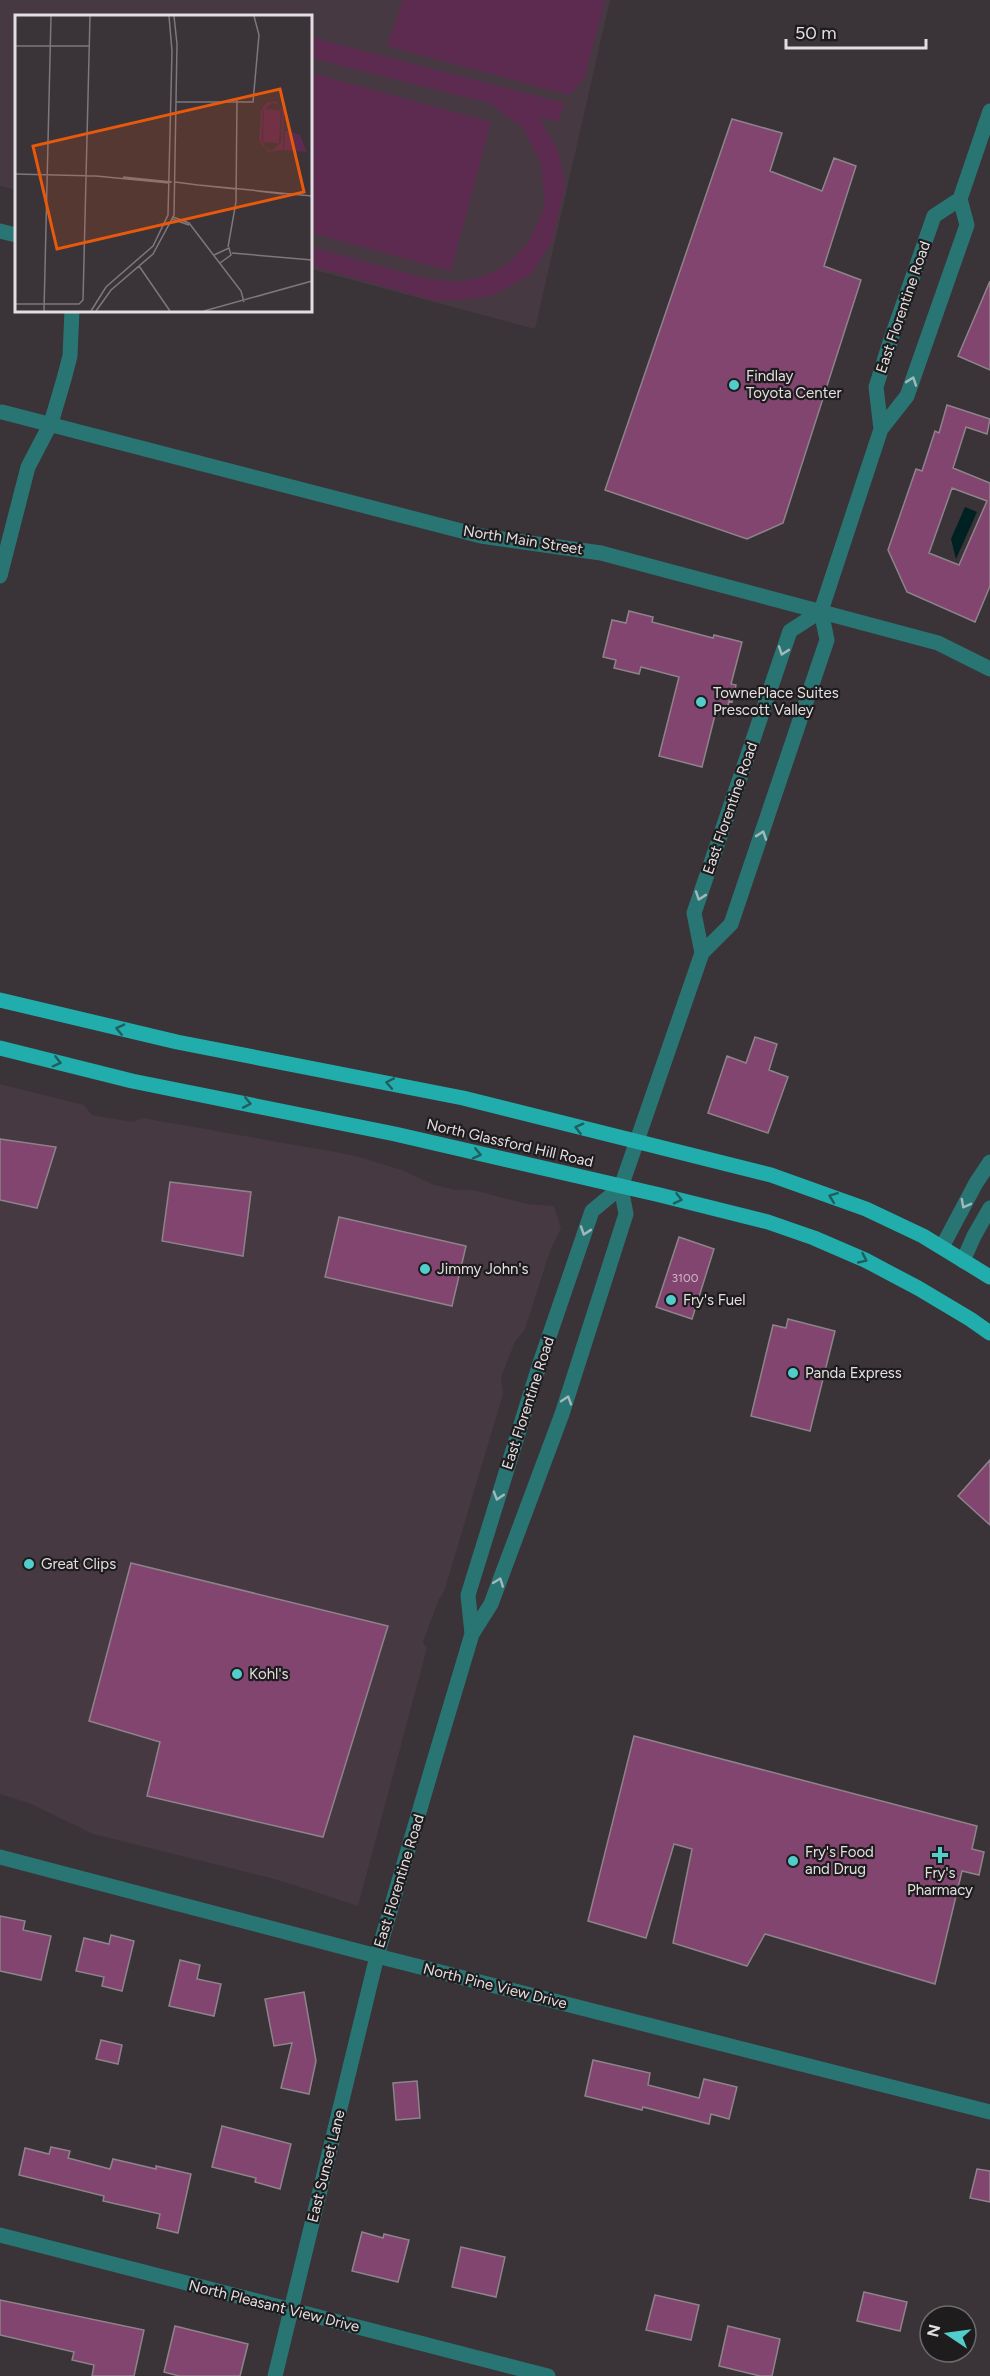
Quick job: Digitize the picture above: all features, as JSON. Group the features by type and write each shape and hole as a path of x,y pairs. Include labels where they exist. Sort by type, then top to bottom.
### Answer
{"main road":[{"name":"North Glassford Hill Road","path":"0,1000 177,1042 463,1098 771,1175 866,1209 942,1248 990,1277"},
{"name":"North Glassford Hill Road","path":"0,1048 132,1081 395,1134 728,1211 814,1238 865,1260 918,1288 970,1319 990,1334"}],"street":[{"path":"960,199 990,111"},
{"name":"East Florentine Road","path":"377,1956 472,1634 491,1604 562,1414 626,1214 621,1187 636,1142 702,953 731,924 826,640 821,611 881,429 907,396 967,225 960,199 934,216 890,342 876,387 881,429"},
{"path":"0,231 15,235"},
{"path":"0,576 28,466 51,423 70,356 72,312"},
{"name":"North Main Street","path":"2,412 482,536 602,553 938,643 990,669"},
{"name":"East Florentine Road","path":"702,953 694,913 790,631 821,611"},
{"path":"942,1248 976,1183 990,1162"},
{"name":"East Florentine Road","path":"472,1634 468,1595 540,1363 592,1211 621,1187"},
{"path":"963,1261 990,1208"},
{"name":"North Pine View Drive","path":"0,1857 377,1956 990,2112"},
{"name":"East Sunset Lane","path":"275,2376 377,1956"},
{"name":"North Pleasant View Drive","path":"0,2235 548,2376"}],"shaded area":[{"path":"0,0 610,0 535,329 312,269 312,15 15,15 15,190 0,186"},
{"path":"403,0 605,0 584,79 569,95 387,46"},
{"path":"312,38 564,103 559,121 539,118 558,150 565,185 552,242 530,275 492,296 437,301 312,266 312,247 428,279 457,282 481,277 506,266 528,243 545,207 541,164 523,128 489,103 312,58"},
{"path":"312,73 491,122 451,271 312,233"},
{"path":"0,1084 84,1105 92,1115 133,1122 143,1118 352,1155 402,1170 432,1184 454,1190 473,1190 528,1204 554,1206 561,1228 550,1251 525,1329 515,1342 501,1377 503,1394 444,1592 439,1599 423,1642 427,1648 358,1906 278,1880 93,1834 29,1803 0,1794"}],"water":[{"path":"965,507 977,512 956,559 951,539"}],"building":[{"name":"Findlay Toyota Center","path":"732,119 782,133 770,171 822,191 834,158 856,166 824,266 861,280 783,523 747,539 605,490"},
{"path":"990,281 990,370 958,356"},
{"path":"947,405 990,419 987,434 966,427 953,468 990,483 990,586 975,622 907,592 888,550 916,469 922,471 935,431 939,433","holes":["952,488 987,501 959,565 929,553"]},
{"name":"TownePlace Suites Prescott Valley","path":"629,611 653,617 652,622 713,638 714,635 742,642 731,684 736,685 732,702 729,701 726,713 716,711 702,767 659,756 679,677 641,667 639,674 614,668 616,660 603,657 612,620 626,623"},
{"path":"755,1037 777,1044 769,1070 788,1077 768,1133 708,1113 727,1056 746,1063"},
{"path":"0,1139 56,1147 37,1208 0,1200"},
{"path":"170,1182 251,1192 243,1256 162,1241"},
{"path":"339,1217 466,1246 452,1306 325,1277"},
{"name":"Fry's Fuel","path":"679,1237 714,1249 692,1319 656,1307"},
{"name":"Panda Express","path":"788,1319 835,1331 810,1431 751,1416 773,1325 786,1328"},
{"path":"990,1460 990,1525 958,1496"},
{"name":"Kohl's","path":"131,1563 388,1626 323,1837 147,1796 160,1742 89,1721"},
{"name":"Fry's Food and Drug","path":"634,1736 977,1826 972,1849 984,1852 979,1875 962,1871 935,1984 765,1934 747,1966 673,1943 692,1849 674,1844 646,1938 588,1921"},
{"path":"0,1916 25,1921 23,1930 51,1936 41,1980 0,1971"},
{"path":"111,1935 134,1941 122,1991 102,1986 104,1977 76,1971 84,1938 109,1944"},
{"path":"180,1960 200,1965 197,1979 221,1984 214,2016 169,2006"},
{"path":"304,1992 316,2061 309,2094 281,2088 292,2043 274,2046 265,1999"},
{"path":"101,2040 122,2045 118,2064 96,2059"},
{"path":"593,2060 650,2073 648,2085 699,2098 704,2079 737,2087 729,2119 711,2114 709,2124 643,2107 642,2110 585,2096"},
{"path":"417,2081 420,2118 396,2120 393,2083"},
{"path":"222,2126 291,2144 280,2189 255,2182 256,2178 212,2167"},
{"path":"51,2147 70,2151 68,2158 110,2169 113,2159 191,2174 178,2233 157,2228 160,2214 103,2201 104,2196 19,2175 25,2148 49,2154"},
{"path":"977,2169 990,2171 990,2202 970,2198"},
{"path":"362,2232 383,2238 384,2234 409,2240 398,2282 352,2271"},
{"path":"461,2247 505,2257 496,2297 452,2287"},
{"path":"864,2292 907,2302 900,2331 857,2321"},
{"path":"655,2295 699,2305 691,2340 646,2330"},
{"path":"0,2300 144,2330 134,2376 92,2376 94,2365 72,2360 74,2352 0,2335"},
{"path":"175,2326 248,2344 240,2376 179,2376 164,2372"},
{"path":"728,2326 780,2339 772,2376 760,2376 719,2366"}],"place":[{"name":"Findlay Toyota Center","path":"734,385"},
{"name":"TownePlace Suites Prescott Valley","path":"701,702"},
{"name":"Jimmy John's","path":"425,1269"},
{"name":"Fry's Fuel","path":"671,1300"},
{"name":"Panda Express","path":"793,1373"},
{"name":"Great Clips","path":"29,1564"},
{"name":"Kohl's","path":"237,1674"},
{"name":"Fry's Pharmacy","path":"940,1855"},
{"name":"Fry's Food and Drug","path":"793,1861"}]}
